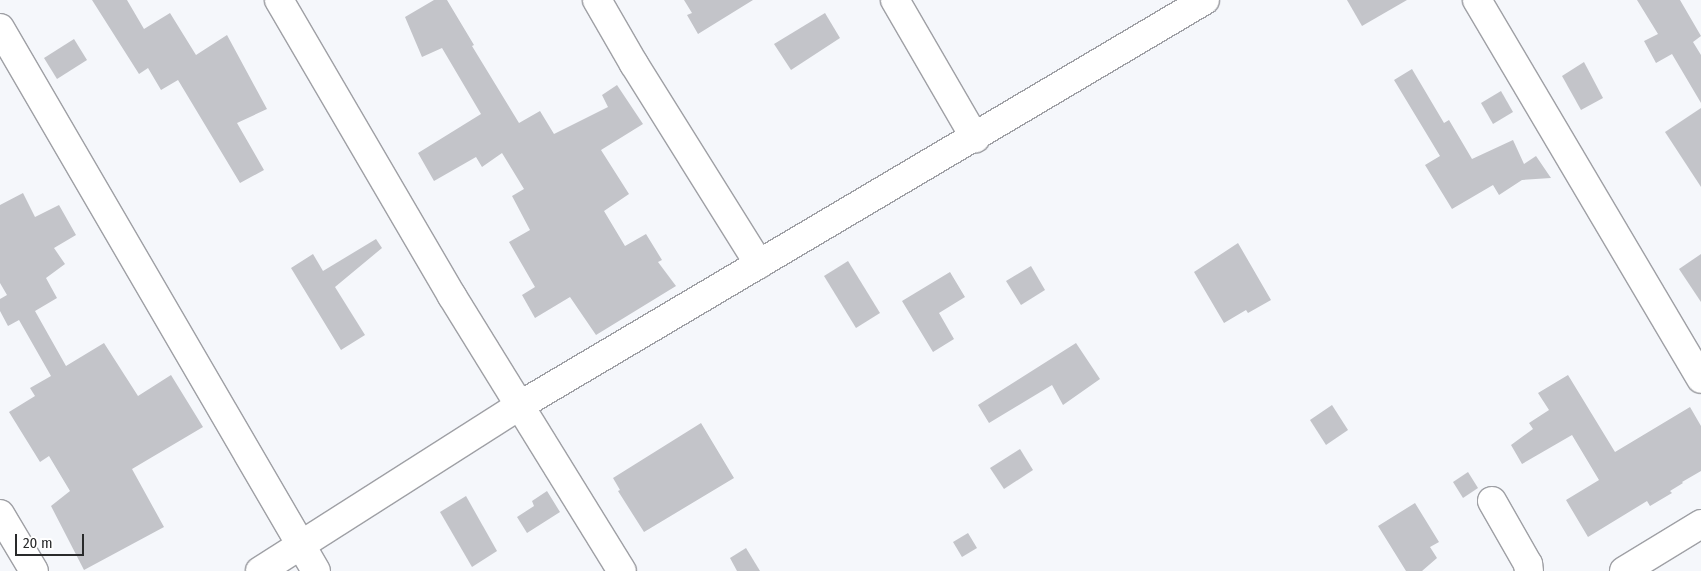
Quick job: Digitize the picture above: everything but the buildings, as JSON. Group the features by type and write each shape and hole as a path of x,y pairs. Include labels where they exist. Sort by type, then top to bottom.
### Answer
{"street":[{"path":"279,0 447,288 622,571"},
{"path":"597,0 634,64 758,264"},
{"path":"895,0 975,138"},
{"path":"260,571 519,406 975,138 1205,0"},
{"path":"1477,0 1701,379"},
{"path":"0,28 316,571"},
{"path":"1492,501 1528,564 1529,571"},
{"path":"0,514 34,571"},
{"path":"1624,571 1701,524"}]}
